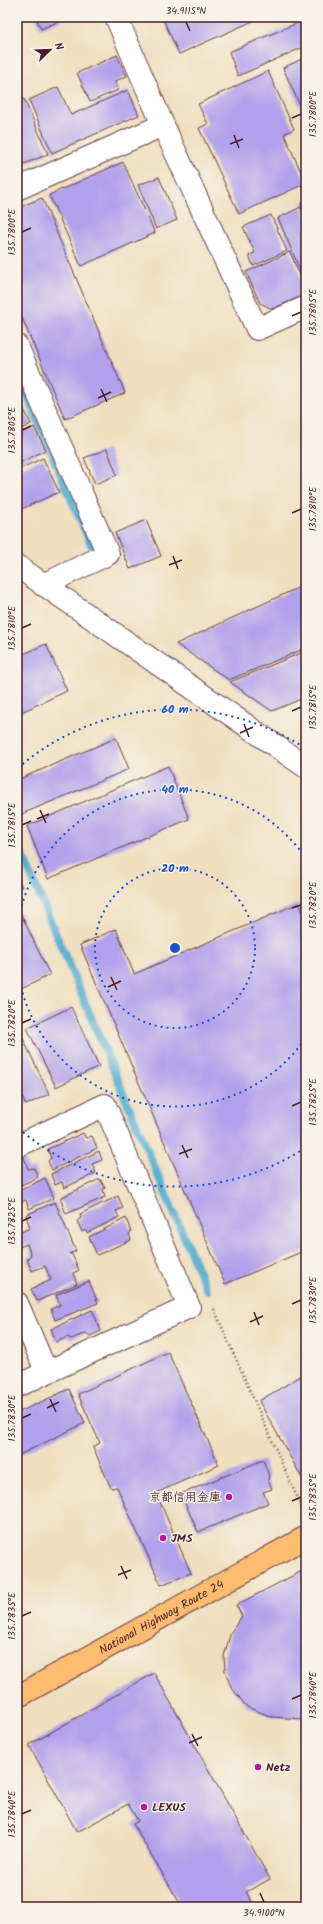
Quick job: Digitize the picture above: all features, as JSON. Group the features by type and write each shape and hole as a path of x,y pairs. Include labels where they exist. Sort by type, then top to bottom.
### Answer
{"highway":[{"name":"National Highway Route 24","path":"17,1697 306,1537"}],"street":[{"path":"116,17 162,124 257,329 306,308"},
{"path":"17,189 162,124"},
{"path":"17,346 108,554 44,585"},
{"path":"17,566 306,767"},
{"path":"17,1146 105,1105 189,1307 17,1386"},
{"path":"17,1303 46,1372"}],"path":[{"path":"189,1307 210,1300 306,1517"}],"building":[{"path":"36,17 69,17 41,29"},
{"path":"162,17 262,17 179,54"},
{"path":"302,21 306,32 306,46 238,76 229,52"},
{"path":"117,55 127,76 115,81 118,90 90,102 77,73"},
{"path":"306,57 306,119 283,68"},
{"path":"268,71 294,129 284,134 306,183 239,214 199,128 208,124 198,104"},
{"path":"58,87 71,115 128,90 139,115 52,153 29,100"},
{"path":"24,99 48,154 17,167 17,103"},
{"path":"123,162 155,233 81,266 49,195"},
{"path":"159,177 177,220 156,229 138,185"},
{"path":"42,198 125,393 65,419 17,306 17,208"},
{"path":"306,201 306,216 301,203"},
{"path":"301,207 306,218 306,279 304,279 278,218"},
{"path":"271,215 287,251 253,266 249,255 255,253 243,227"},
{"path":"290,252 306,289 306,294 272,309 260,303 246,272"},
{"path":"17,395 31,424 17,431"},
{"path":"34,427 46,450 17,464 17,435"},
{"path":"107,449 117,475 95,484 84,458"},
{"path":"43,458 59,492 17,511 17,470"},
{"path":"146,520 161,556 130,569 115,533"},
{"path":"306,584 306,648 229,680 176,644"},
{"path":"46,644 67,691 17,714 17,657"},
{"path":"306,651 306,697 272,711 230,682"},
{"path":"116,738 129,769 17,816 17,780"},
{"path":"168,766 189,819 48,879 27,826"},
{"path":"17,876 22,887 17,889"},
{"path":"299,903 306,919 306,1250 225,1284 80,945 116,929 134,974"},
{"path":"17,906 50,975 17,991"},
{"path":"71,1007 99,1066 56,1087 27,1028"},
{"path":"20,1032 49,1094 26,1105 17,1086 17,1033"},
{"path":"83,1133 86,1138 92,1136 97,1148 52,1170 48,1161 51,1158 48,1149"},
{"path":"99,1151 102,1160 92,1164 96,1173 64,1188 62,1182 55,1185 51,1174"},
{"path":"24,1157 28,1169 34,1168 38,1177 17,1187 17,1160"},
{"path":"45,1178 54,1198 29,1209 26,1200 17,1204 17,1192"},
{"path":"100,1179 105,1188 103,1190 105,1197 66,1214 60,1198"},
{"path":"118,1196 123,1208 116,1211 119,1217 87,1233 86,1230 82,1232 77,1221 81,1218 80,1214"},
{"path":"55,1202 76,1251 69,1254 72,1254 79,1270 73,1273 77,1284 37,1301 31,1289 51,1280 45,1266 32,1271 27,1259 31,1255 27,1244 19,1247 17,1234 30,1228 26,1215"},
{"path":"126,1218 131,1232 129,1234 131,1240 97,1255 89,1237"},
{"path":"89,1281 98,1303 55,1320 51,1309 60,1305 56,1295"},
{"path":"92,1310 101,1331 90,1336 86,1333 71,1339 68,1337 56,1342 51,1329"},
{"path":"168,1352 219,1465 156,1493 191,1573 161,1585 117,1487 111,1488 93,1447 100,1443 78,1394"},
{"path":"306,1373 306,1485 259,1401"},
{"path":"69,1389 85,1423 17,1456 17,1413"},
{"path":"263,1460 272,1489 263,1492 268,1503 198,1532 181,1494"},
{"path":"306,1569 306,1726 302,1719 272,1717 247,1707 231,1687 225,1671 224,1656 231,1632 242,1616 236,1605"},
{"name":"LEXUS","path":"154,1673 270,1879 246,1892 255,1907 182,1907 133,1824 138,1821 128,1804 77,1832 29,1745"}],"waterway":[{"path":"26,393 92,547"},
{"path":"17,842 207,1291"}],"place":[{"name":"京都信用金庫","path":"229,1497"},
{"name":"JMS","path":"163,1538"},
{"name":"Netz","path":"258,1767"},
{"name":"LEXUS","path":"144,1807"}]}
